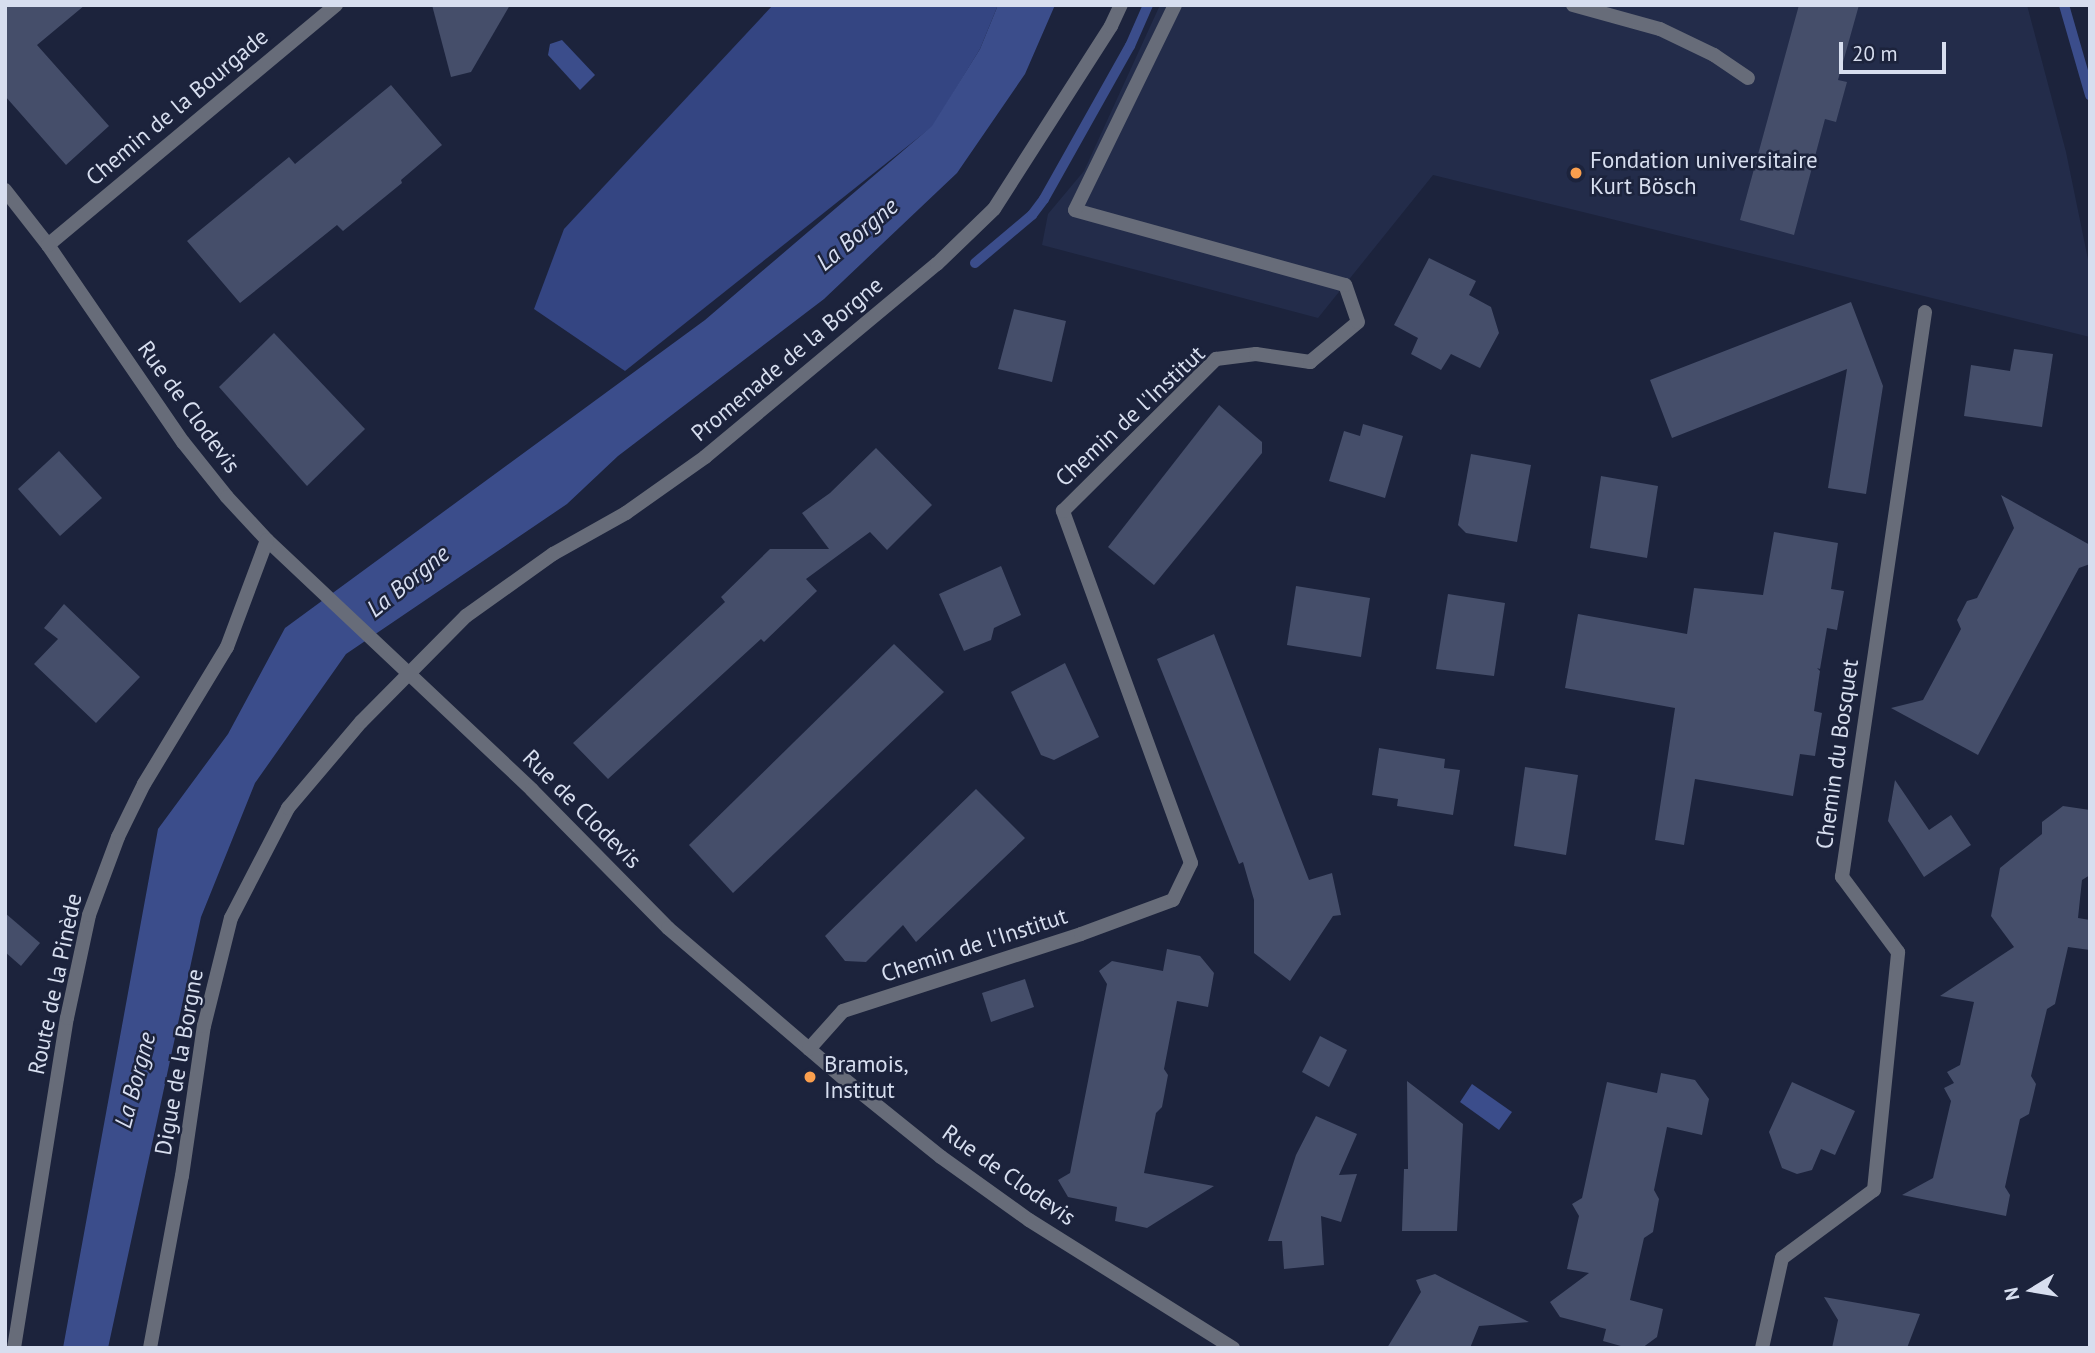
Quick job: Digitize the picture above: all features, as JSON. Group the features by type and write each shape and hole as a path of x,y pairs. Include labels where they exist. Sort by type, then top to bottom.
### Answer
{"street":[{"name":"Chemin de la Bourgade","path":"48,245 336,5"},
{"name":"Promenade de la Borgne","path":"403,670 466,615 553,554 626,513 705,457 937,264 994,209 1111,26 1121,5"},
{"name":"Chemin de l'Institut","path":"809,1049 843,1011 1081,934 1173,900 1191,863 1063,511 1216,359 1256,354 1310,362 1358,322 1345,285 1075,210 1175,5"},
{"path":"1573,5 1660,29 1714,55 1748,78"},
{"name":"Rue de Clodevis","path":"7,197 48,245 183,442 267,540 532,790 668,928 941,1157 1030,1220 1233,1348"},
{"name":"Chemin du Bosquet","path":"1762,1348 1782,1258 1874,1190 1898,952 1842,877 1925,312"},
{"name":"Route de la Pinède","path":"13,1348 67,1018 89,915 117,837 144,784 227,647 267,540"},
{"name":"Digue de la Borgne","path":"150,1348 182,1176 204,1026 231,918 288,808 403,670"}],"shaded area":[{"path":"773,5 998,5 980,49 933,126 625,371 534,309 564,229"},
{"name":"Fondation universitaire Kurt Bösch","path":"1160,5 2027,5 2066,152 2090,269 2090,337 1433,175 1318,318 1042,245 1048,214 1084,171"}],"water":[{"name":"La Borgne","path":"998,5 1055,5 1025,74 957,173 824,299 618,456 567,504 346,654 255,783 201,917 108,1348 63,1348 158,829 228,734 285,628 705,320 932,126 980,49"},
{"path":"562,40 595,75 580,90 548,55 550,44"},
{"path":"1472,1084 1512,1112 1499,1130 1460,1102"}],"building":[{"path":"5,5 85,5 37,45 109,126 66,165 5,96"},
{"path":"432,5 510,5 471,72 451,77"},
{"path":"1799,5 1859,5 1838,80 1847,82 1836,122 1825,119 1794,235 1740,220"},
{"path":"391,85 442,145 401,180 402,183 343,231 337,225 240,303 187,241 289,157 295,164"},
{"path":"1429,258 1476,281 1469,295 1491,307 1499,333 1480,368 1451,354 1441,370 1411,354 1418,338 1394,325"},
{"path":"1851,302 1883,386 1866,494 1828,488 1847,369 1672,438 1650,380"},
{"path":"1014,309 1066,321 1052,382 998,369"},
{"path":"274,333 365,429 307,486 219,387"},
{"path":"2014,349 2053,354 2042,427 1964,416 1971,365 2010,371"},
{"path":"1219,405 1262,442 1262,453 1154,585 1108,547"},
{"path":"1363,424 1403,436 1385,498 1329,481 1344,431 1360,436"},
{"path":"876,448 932,505 887,550 870,532 806,579 817,591 764,642 761,639 608,779 573,743 725,602 721,597 770,549 829,549 802,513 830,493"},
{"path":"59,451 102,498 60,536 18,489"},
{"path":"1471,454 1531,465 1517,542 1466,533 1458,525"},
{"path":"1601,476 1658,486 1647,558 1590,548"},
{"path":"2001,495 2090,545 2090,564 2079,568 1978,755 1891,708 1923,700 1961,629 1957,620 1967,601 1977,598 2014,528"},
{"path":"1774,532 1838,543 1831,589 1844,591 1837,630 1827,628 1820,669 1817,668 1820,671 1814,711 1822,713 1815,756 1800,754 1793,796 1695,779 1684,845 1655,840 1675,708 1565,688 1578,614 1687,634 1694,588 1763,595"},
{"path":"1001,566 1021,615 994,628 991,640 964,651 939,594"},
{"path":"1296,586 1370,598 1361,657 1287,645"},
{"path":"1448,594 1505,603 1494,676 1436,669"},
{"path":"64,604 140,677 96,723 34,664 58,639 44,628"},
{"path":"1214,634 1309,880 1332,873 1341,915 1333,916 1290,981 1254,953 1254,900 1243,862 1239,864 1157,659"},
{"path":"894,644 944,692 733,893 689,845"},
{"path":"1065,663 1099,737 1054,760 1041,755 1011,692"},
{"path":"1379,748 1445,759 1444,768 1460,770 1453,815 1397,806 1398,799 1372,795"},
{"path":"1525,767 1578,775 1566,855 1514,846"},
{"path":"1895,780 1929,830 1951,815 1971,845 1924,877 1888,821"},
{"path":"976,789 1025,838 916,942 903,925 866,962 845,961 825,936"},
{"path":"2063,806 2090,810 2090,875 2082,880 2078,918 2090,920 2090,950 2068,947 2055,1004 2047,1009 2031,1076 2036,1084 2029,1114 2020,1119 2005,1187 2010,1195 2006,1216 1902,1195 1933,1178 1951,1101 1944,1088 1954,1083 1947,1072 1960,1065 1974,1002 1940,996 2014,947 1991,916 2000,868 2042,834 2042,822"},
{"path":"5,913 40,943 21,966 5,952"},
{"path":"1167,949 1200,956 1214,973 1208,1007 1177,1001 1164,1069 1168,1075 1162,1107 1156,1113 1144,1173 1214,1186 1147,1228 1115,1221 1117,1207 1068,1197 1058,1180 1070,1173 1107,984 1099,971 1112,961 1163,971"},
{"path":"1025,979 1034,1007 991,1022 982,993"},
{"path":"1320,1036 1347,1050 1329,1087 1302,1072"},
{"path":"1661,1073 1695,1080 1709,1099 1702,1135 1667,1127 1654,1190 1659,1199 1653,1232 1644,1238 1630,1300 1663,1309 1657,1337 1642,1348 1628,1348 1603,1341 1606,1329 1560,1317 1550,1302 1589,1273 1567,1269 1579,1216 1572,1204 1582,1198 1607,1082 1657,1093"},
{"path":"1407,1081 1463,1124 1457,1231 1402,1231 1404,1169 1408,1169"},
{"path":"1792,1082 1855,1111 1835,1155 1821,1149 1812,1170 1797,1174 1782,1168 1769,1132"},
{"path":"1316,1116 1357,1134 1339,1175 1357,1174 1341,1222 1321,1216 1324,1265 1284,1269 1282,1241 1268,1241 1296,1155"},
{"path":"1435,1274 1529,1322 1479,1326 1470,1348 1387,1348 1421,1292 1416,1280"},
{"path":"1824,1297 1920,1314 1907,1348 1832,1348 1838,1320"}],"waterway":[{"path":"975,263 1032,215 1044,199 1130,46 1148,5"},
{"path":"2064,5 2090,95"}],"place":[{"name":"Fondation universitaire Kurt Bösch","path":"1576,173"},
{"name":"Bramois, Institut","path":"810,1077"}]}
